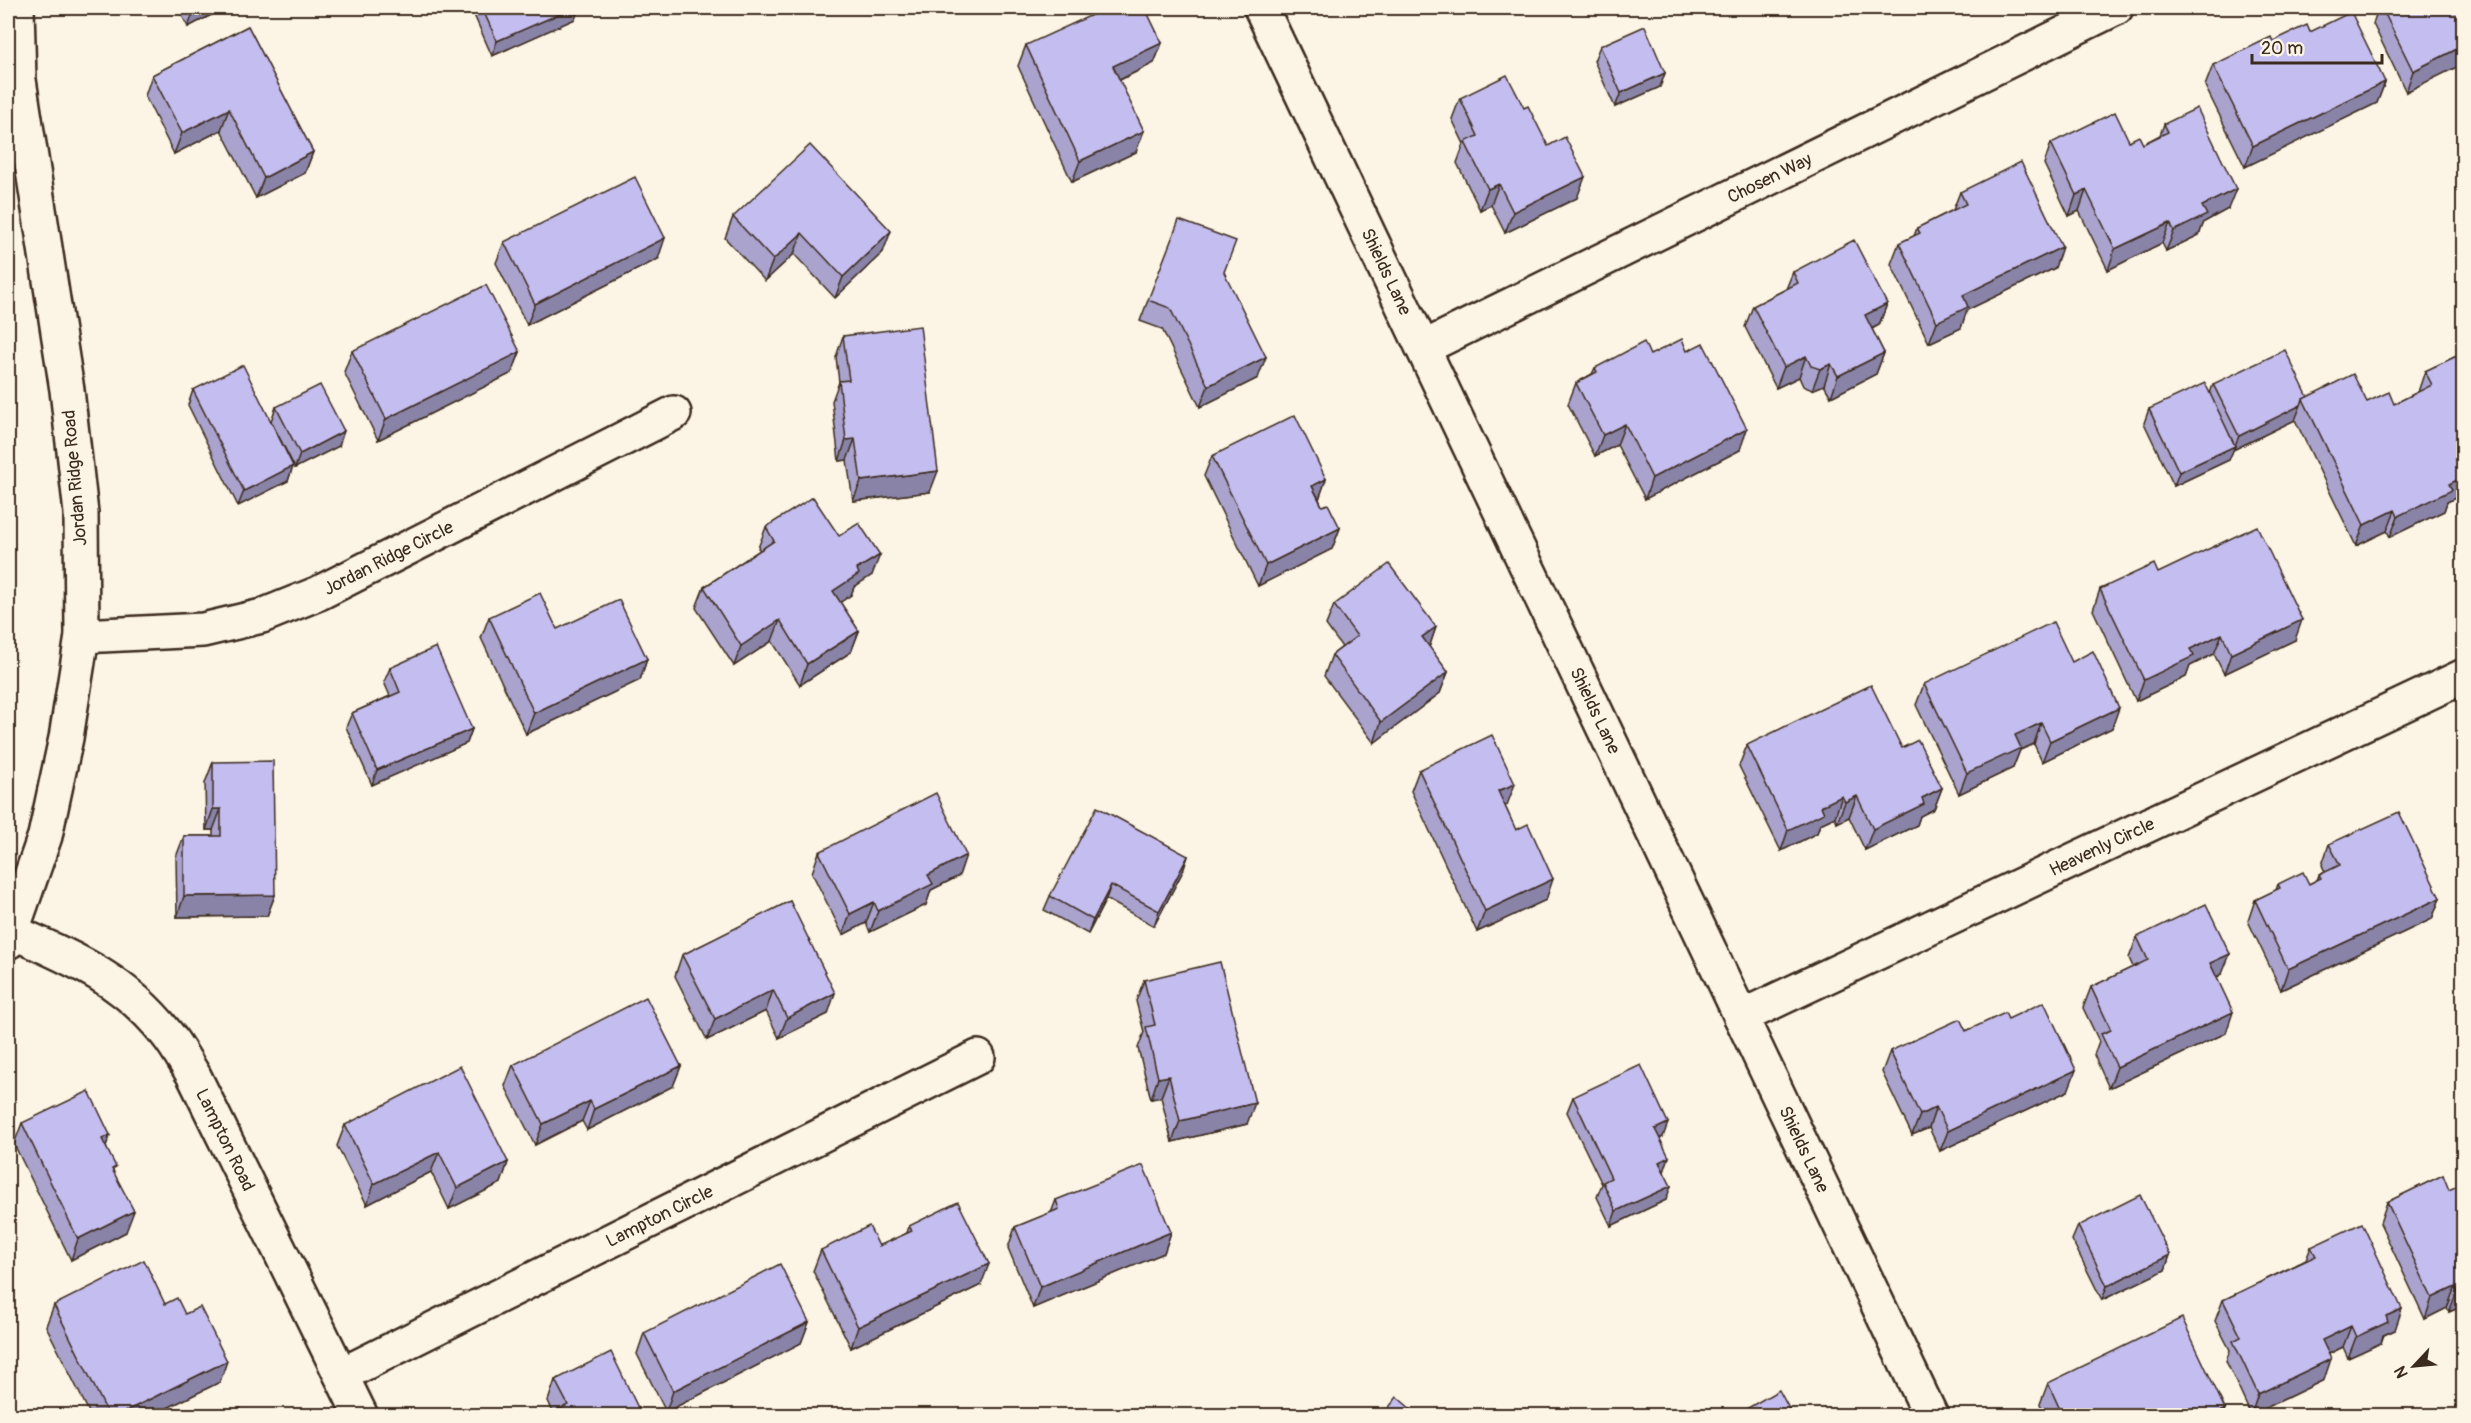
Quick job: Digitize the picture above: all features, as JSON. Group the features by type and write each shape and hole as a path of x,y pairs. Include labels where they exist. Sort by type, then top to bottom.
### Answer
{"street":[{"name":"Jordan Ridge Road","path":"10,937 45,837 66,738 82,636 81,513 67,390 19,80 17,8"},
{"name":"Shields Lane","path":"1261,8 1931,1416"},
{"name":"Chosen Way","path":"1423,348 2116,8"},
{"name":"Jordan Ridge Circle","path":"82,636 203,630 262,616 319,593 674,413"},
{"name":"Heavenly Circle","path":"1741,1017 2463,676"},
{"name":"Lampton Road","path":"10,937 85,964 130,994 166,1033 194,1076 361,1416"},
{"name":"Lampton Circle","path":"341,1375 978,1057"}],"building":[{"path":"482,8 573,8 497,41"},
{"path":"1107,8 1145,8 1162,43 1113,66 1144,131 1080,161 1026,45"},
{"path":"2382,8 2463,8 2463,46 2413,71"},
{"path":"2351,12 2385,82 2253,146 2213,65 2271,37 2273,41 2307,25 2310,32"},
{"path":"248,26 313,152 264,178 229,109 182,133 152,75"},
{"path":"1645,26 1665,73 1621,93 1600,46"},
{"path":"1507,75 1524,108 1528,106 1548,146 1565,137 1585,177 1513,212 1499,184 1488,189 1465,142 1478,136 1460,98"},
{"path":"2197,108 2236,189 2202,206 2207,215 2174,231 2170,223 2115,249 2086,190 2076,195 2051,143 2115,112 2129,141 2139,136 2143,144 2168,132 2164,124"},
{"path":"810,145 891,231 843,277 802,233 773,260 733,217"},
{"path":"2021,162 2062,247 1963,295 1968,307 1937,322 1899,243 1920,233 1917,228 1966,204 1960,192"},
{"path":"635,177 665,238 535,304 504,242"},
{"path":"1179,220 1236,241 1224,272 1266,357 1208,386 1170,308 1148,300"},
{"path":"1854,240 1887,304 1865,315 1884,353 1838,376 1831,364 1820,369 1811,366 1806,356 1784,367 1753,306 1798,283 1793,272"},
{"path":"486,285 520,352 386,419 352,351"},
{"path":"920,326 938,471 861,481 855,439 846,440 839,381 849,380 843,336"},
{"path":"1682,339 1687,351 1703,343 1747,429 1652,478 1625,424 1603,435 1576,383 1597,372 1595,368 1644,342 1650,355"},
{"path":"2285,350 2308,397 2303,399 2301,405 2239,436 2213,384"},
{"path":"2463,353 2463,477 2449,484 2452,490 2398,516 2395,510 2364,525 2303,399 2353,374 2367,402 2389,392 2394,404 2432,385 2425,371"},
{"path":"243,365 293,466 244,491 193,390"},
{"path":"2205,383 2235,446 2179,472 2149,409"},
{"path":"320,385 344,431 300,454 276,407"},
{"path":"1295,415 1326,479 1312,486 1322,506 1328,504 1340,528 1266,565 1212,456"},
{"path":"813,497 839,536 859,523 880,555 857,569 859,574 833,591 859,631 807,664 780,620 741,646 704,587 774,541 766,527"},
{"path":"2257,526 2302,620 2231,654 2222,634 2190,649 2194,656 2144,680 2100,589 2154,564 2158,573"},
{"path":"1389,564 1436,627 1422,637 1448,672 1381,722 1332,655 1357,636 1334,605"},
{"path":"540,593 557,629 619,600 647,659 534,713 489,617"},
{"path":"2053,622 2072,662 2093,651 2119,708 2050,741 2041,723 2015,735 2021,748 1967,773 1924,684"},
{"path":"436,647 472,729 377,770 352,713 400,692 390,668"},
{"path":"1871,685 1902,748 1918,740 1942,788 1922,798 1924,804 1873,829 1857,796 1845,802 1842,796 1821,806 1824,813 1788,830 1747,745"},
{"path":"1492,735 1515,784 1498,791 1516,830 1528,824 1553,879 1485,911 1419,770"},
{"path":"273,761 275,895 184,896 184,836 221,836 221,809 213,809 213,762"},
{"path":"936,793 966,855 928,875 933,884 878,911 874,902 850,914 819,852"},
{"path":"1097,807 1188,856 1159,911 1111,885 1093,920 1050,896"},
{"path":"2399,812 2440,898 2288,969 2255,900 2280,888 2278,884 2303,872 2309,884 2321,878 2319,875 2340,865 2329,844"},
{"path":"790,901 835,993 787,1018 773,990 715,1019 682,955"},
{"path":"2206,904 2230,954 2210,963 2233,1012 2117,1067 2101,1034 2111,1030 2091,987 2148,960 2137,937"},
{"path":"1220,962 1255,1103 1180,1121 1169,1076 1158,1078 1146,1027 1155,1025 1144,980"},
{"path":"646,997 681,1066 594,1109 590,1101 543,1124 513,1065"},
{"path":"2044,1002 2076,1070 1948,1131 1936,1107 1920,1115 1890,1051 1960,1019 1966,1031 2005,1013 2008,1019"},
{"path":"1641,1065 1668,1123 1655,1129 1669,1157 1659,1162 1671,1186 1616,1211 1603,1182 1611,1178 1573,1097"},
{"path":"460,1066 508,1162 457,1188 439,1152 374,1184 345,1125"},
{"path":"89,1091 110,1135 102,1139 116,1167 112,1169 134,1211 78,1239 22,1123"},
{"path":"1143,1165 1171,1232 1040,1287 1015,1227 1059,1209 1056,1200"},
{"path":"2443,1175 2449,1190 2463,1183 2463,1288 2457,1291 2455,1287 2432,1298 2387,1202"},
{"path":"2140,1195 2170,1255 2107,1286 2078,1226"},
{"path":"958,1202 989,1264 858,1327 821,1250 869,1226 879,1246 912,1231 909,1226"},
{"path":"2362,1223 2402,1309 2386,1316 2388,1322 2356,1337 2351,1326 2322,1340 2331,1359 2258,1394 2233,1341 2241,1337 2223,1300 2316,1256 2311,1247"},
{"path":"144,1260 165,1304 177,1298 185,1314 200,1307 227,1361 116,1416 109,1416 54,1305"},
{"path":"780,1264 809,1322 673,1391 644,1333"},
{"path":"2182,1318 2225,1409 2212,1416 2162,1416 2161,1412 2154,1416 2063,1416 2048,1383"},
{"path":"611,1352 642,1416 546,1416 568,1405 555,1380"},
{"path":"1779,1390 1793,1416 1734,1416"},
{"path":"1397,1397 1419,1416 1382,1416"},
{"path":"240,1408 244,1416 225,1416"}]}
